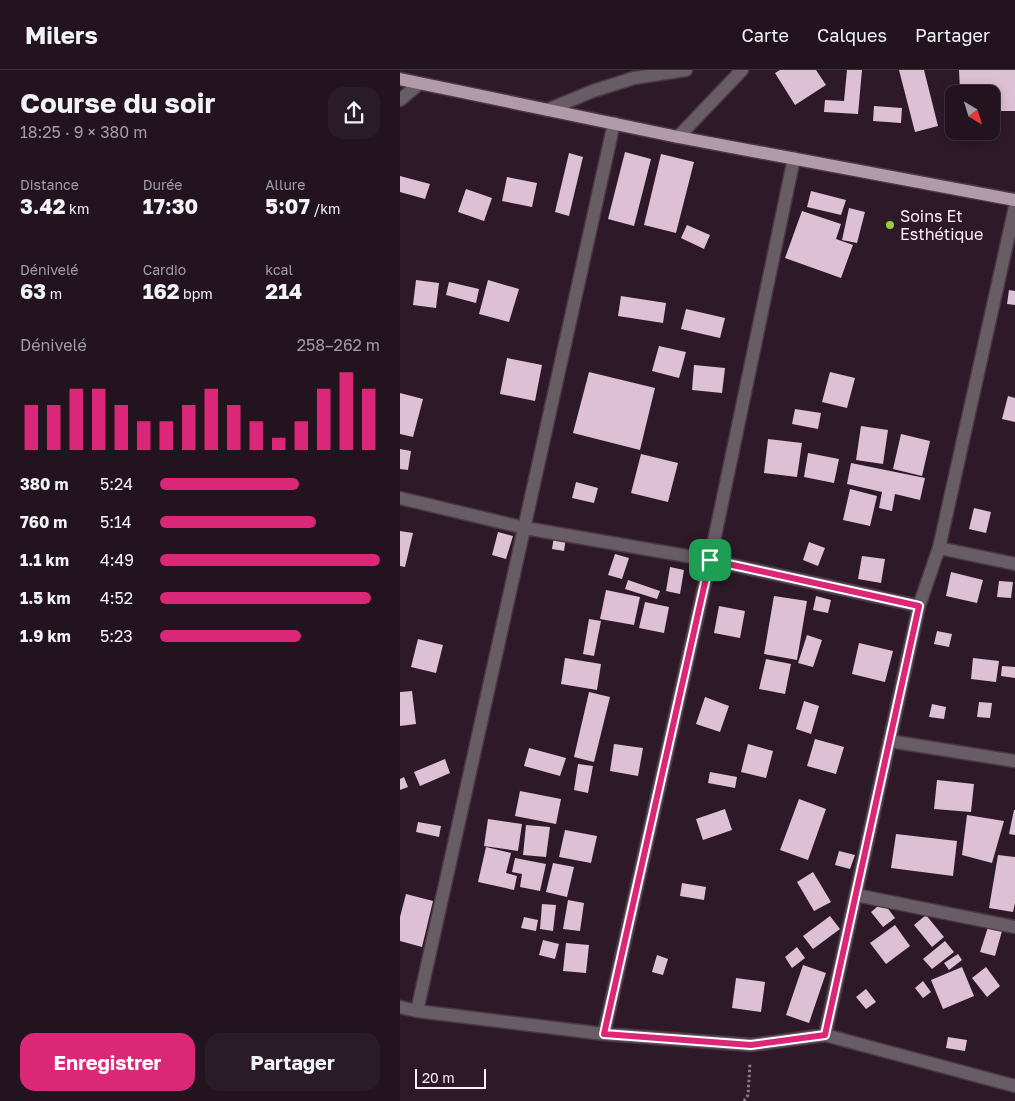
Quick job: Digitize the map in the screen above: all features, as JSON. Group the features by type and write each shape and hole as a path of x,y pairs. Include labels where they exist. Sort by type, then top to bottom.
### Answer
{"main road":[{"path":"400,80 678,137 1015,200"}],"street":[{"path":"547,110 593,91 634,78 686,70"},
{"path":"678,137 742,70"},
{"path":"400,100 419,84"},
{"path":"417,1011 614,123"},
{"path":"604,1034 710,560 794,158"},
{"path":"825,1035 919,606 939,548 1015,207"},
{"path":"400,498 525,528 710,560 919,606"},
{"path":"939,548 1015,564"},
{"path":"889,742 1015,761"},
{"path":"856,895 1015,927"},
{"path":"400,1007 417,1011 604,1034 751,1045 825,1035 1015,1086"}],"path":[{"path":"744,1101 748,1095 751,1045"}],"building":[{"path":"780,70 816,70 826,85 795,105 775,73"},
{"path":"847,70 862,70 858,114 824,112 825,100 844,101"},
{"path":"899,70 924,70 938,126 915,132"},
{"path":"959,70 1015,70 1015,111 1000,111 1000,85 960,85"},
{"path":"874,106 902,108 901,123 873,121"},
{"path":"625,152 651,159 634,226 608,219"},
{"path":"569,153 583,157 569,216 555,212"},
{"path":"661,154 694,162 676,233 644,225"},
{"path":"400,176 430,184 425,199 400,192"},
{"path":"507,177 537,183 532,207 502,201"},
{"path":"466,189 492,198 484,221 458,212"},
{"path":"811,191 846,200 841,215 807,207"},
{"path":"849,208 865,212 857,243 842,240"},
{"path":"802,211 841,224 836,239 853,245 841,278 785,258"},
{"path":"687,225 710,235 704,249 681,238"},
{"path":"416,280 439,283 436,308 413,305"},
{"path":"488,280 519,289 509,322 479,314"},
{"path":"449,282 479,289 476,303 446,295"},
{"path":"1009,290 1015,291 1015,305 1007,304"},
{"path":"621,296 666,303 663,323 618,316"},
{"path":"686,309 725,318 720,338 681,329"},
{"path":"659,346 686,352 679,378 652,371"},
{"path":"507,358 542,365 535,401 500,394"},
{"path":"694,365 725,368 722,393 692,390"},
{"path":"589,372 655,388 640,450 573,433"},
{"path":"830,372 855,378 847,408 822,402"},
{"path":"400,393 423,399 413,437 400,434"},
{"path":"1008,396 1015,398 1015,422 1002,419"},
{"path":"795,409 821,413 818,429 792,424"},
{"path":"861,426 888,430 883,464 856,460"},
{"path":"901,434 930,441 922,476 893,469"},
{"path":"768,439 802,443 797,477 764,473"},
{"path":"400,449 411,451 408,470 400,469"},
{"path":"808,453 839,459 834,483 804,477"},
{"path":"641,454 678,463 668,502 631,493"},
{"path":"851,463 925,478 920,500 895,494 892,511 879,508 882,492 847,484"},
{"path":"576,482 598,488 594,503 572,498"},
{"path":"850,489 877,496 870,526 843,520"},
{"path":"974,508 991,512 986,533 969,529"},
{"path":"400,531 413,533 405,567 400,566"},
{"path":"498,532 513,536 506,559 492,555"},
{"path":"554,536 566,538 564,551 552,549"},
{"path":"809,542 825,548 818,566 803,560"},
{"path":"615,554 629,558 622,579 608,575"},
{"path":"862,556 885,559 881,583 858,579"},
{"path":"670,567 684,570 680,594 666,591"},
{"path":"951,572 983,580 977,603 946,596"},
{"path":"628,580 660,591 657,599 625,589"},
{"path":"999,581 1013,582 1011,598 997,597"},
{"path":"606,590 640,597 634,625 600,619"},
{"path":"774,596 807,601 797,660 764,654"},
{"path":"816,596 831,600 828,613 813,610"},
{"path":"645,602 669,607 664,633 639,628"},
{"path":"719,606 745,611 740,638 714,633"},
{"path":"589,619 601,621 594,656 583,654"},
{"path":"937,631 952,634 949,647 934,644"},
{"path":"807,635 822,640 813,667 798,663"},
{"path":"418,639 443,645 436,673 411,667"},
{"path":"859,643 893,651 885,682 852,674"},
{"path":"565,658 601,664 597,690 561,684"},
{"path":"973,658 999,661 996,682 971,679"},
{"path":"766,659 791,664 785,694 759,689"},
{"path":"1002,666 1015,667 1015,678 1001,676"},
{"path":"412,691 416,724 400,726 400,692"},
{"path":"589,692 610,697 594,762 574,757"},
{"path":"705,697 729,706 720,732 696,724"},
{"path":"804,701 819,706 811,734 796,729"},
{"path":"979,702 992,703 990,718 977,717"},
{"path":"932,704 946,707 944,719 929,717"},
{"path":"815,739 844,747 836,774 807,766"},
{"path":"614,744 643,748 638,776 610,771"},
{"path":"748,744 773,751 766,778 741,772"},
{"path":"529,748 566,758 560,776 524,766"},
{"path":"445,759 450,773 420,786 414,772"},
{"path":"578,764 593,766 588,793 574,790"},
{"path":"710,772 737,777 735,788 708,783"},
{"path":"404,777 408,787 400,790 400,779"},
{"path":"937,780 974,784 971,812 934,809"},
{"path":"520,791 561,799 556,824 515,816"},
{"path":"799,799 826,809 808,860 780,850"},
{"path":"725,809 732,830 703,840 696,819"},
{"path":"1015,810 1015,835 1009,834"},
{"path":"967,815 1004,821 992,863 962,855"},
{"path":"488,819 522,824 518,851 484,846"},
{"path":"418,822 441,826 439,837 416,832"},
{"path":"526,825 550,827 546,857 523,855"},
{"path":"565,830 597,836 591,863 559,857"},
{"path":"896,834 957,841 953,876 891,868"},
{"path":"486,847 511,853 506,873 517,876 514,890 478,882"},
{"path":"839,851 855,855 850,869 835,865"},
{"path":"998,855 1015,857 1015,903 1013,912 989,908"},
{"path":"515,858 546,864 540,891 520,887 522,874 512,872"},
{"path":"553,863 574,867 567,897 546,892"},
{"path":"813,872 831,902 814,911 797,882"},
{"path":"682,883 706,887 704,900 680,896"},
{"path":"406,894 433,901 422,947 400,941 400,917"},
{"path":"568,900 584,903 580,931 563,929"},
{"path":"883,902 895,918 883,927 871,912"},
{"path":"542,904 556,905 553,931 540,929"},
{"path":"926,915 944,937 932,947 914,925"},
{"path":"830,916 840,929 813,949 803,936"},
{"path":"524,917 538,920 536,931 521,928"},
{"path":"895,925 910,946 886,964 870,943"},
{"path":"988,927 1002,931 995,956 980,952"},
{"path":"543,940 559,944 555,959 539,955"},
{"path":"945,941 954,952 932,969 923,959"},
{"path":"566,943 589,945 586,973 563,971"},
{"path":"797,947 805,958 792,968 785,957"},
{"path":"958,954 962,960 949,970 944,963"},
{"path":"657,955 668,959 663,975 652,972"},
{"path":"803,965 826,973 809,1023 786,1015"},
{"path":"962,967 974,996 943,1009 931,980"},
{"path":"986,967 1000,986 987,997 972,978"},
{"path":"736,978 765,982 761,1012 732,1008"},
{"path":"923,981 931,992 923,998 915,988"},
{"path":"866,989 876,1002 866,1009 856,997"},
{"path":"948,1037 967,1040 965,1051 946,1048"}],"place":[{"name":"Soins Et Esthétique","path":"890,225"}],"route":[{"path":"710,560 919,606 825,1035 751,1045 604,1034 710,560"}]}
